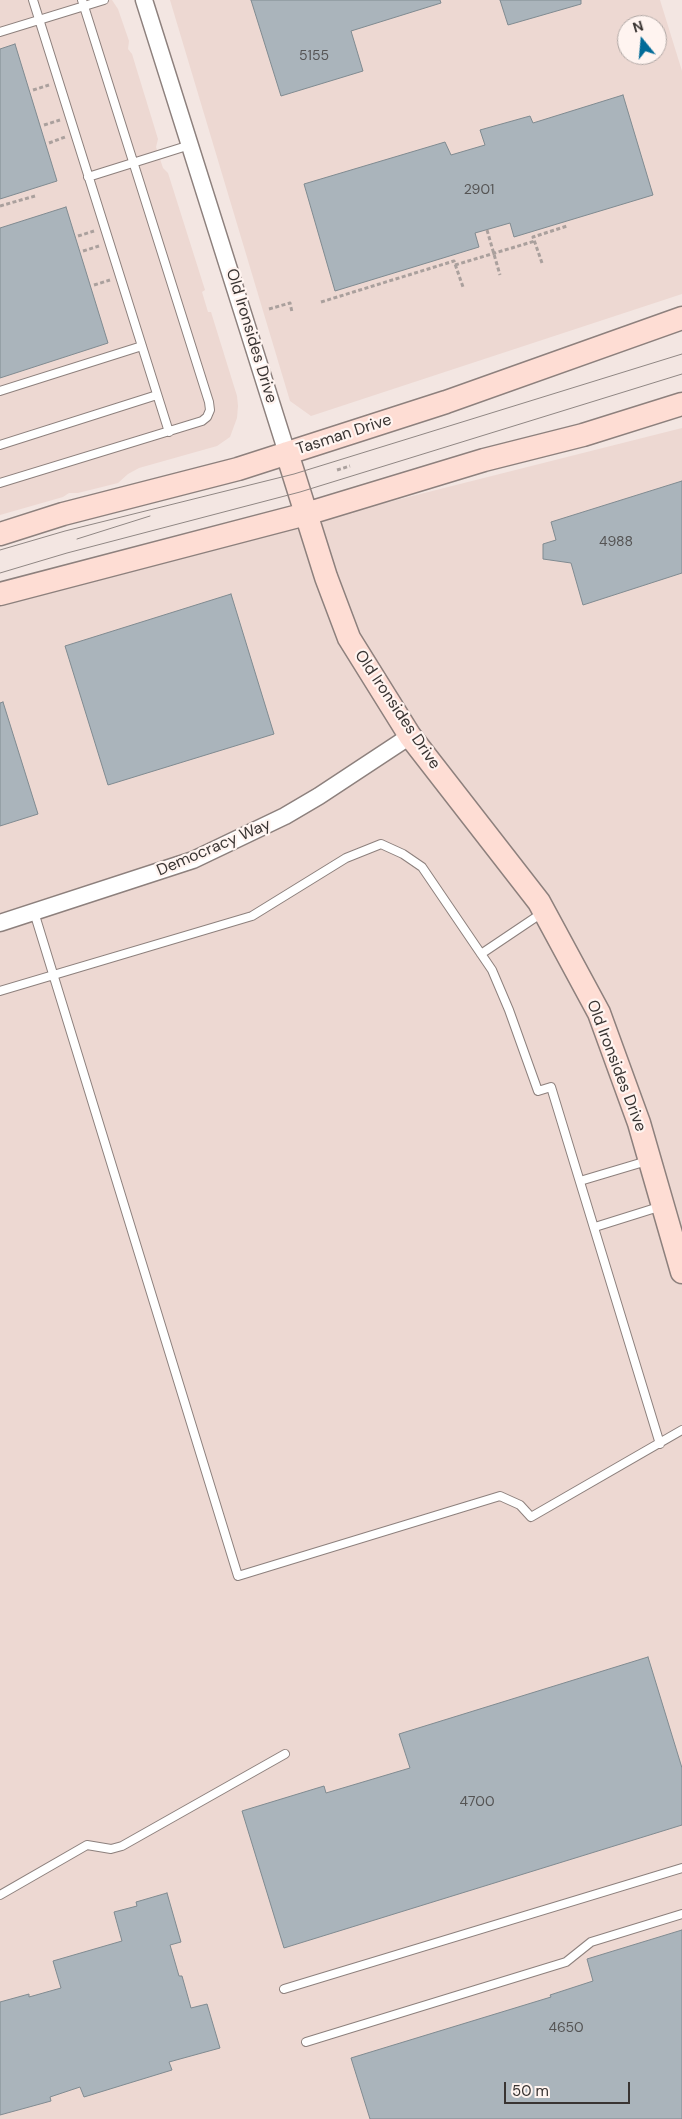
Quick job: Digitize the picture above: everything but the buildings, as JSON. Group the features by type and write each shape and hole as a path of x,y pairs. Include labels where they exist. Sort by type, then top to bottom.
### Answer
{"main road":[{"name":"Tasman Drive","path":"2,531 238,469 446,402 682,318"},
{"path":"0,594 306,514 484,460 584,435 682,404"},
{"name":"Old Ironsides Drive","path":"287,453 329,585 349,638 410,736 539,902 599,1013 639,1123 682,1272"}],"street":[{"name":"Old Ironsides Drive","path":"144,0 287,453"},
{"name":"Democracy Way","path":"0,923 193,860 259,829 319,796 410,736"}],"lane":[{"path":"33,0 169,432"},
{"path":"0,32 39,20 83,3 104,0"},
{"path":"0,483 202,421 207,417 210,410 83,3"},
{"path":"88,178 190,145"},
{"path":"0,391 142,346"},
{"path":"0,445 157,395"},
{"path":"0,991 252,916 346,858 381,844 403,854 422,867 492,970 509,1010 538,1091 552,1087 660,1444"},
{"path":"481,954 544,911"},
{"path":"34,912 210,1490 238,1576 500,1496 520,1505 531,1517 682,1430"},
{"path":"580,1182 650,1160"},
{"path":"595,1227 663,1206"},
{"path":"0,1894 87,1845 111,1849 122,1846 285,1754"},
{"path":"284,1989 682,1868"},
{"path":"306,2042 566,1962 591,1942 682,1914"}],"path":[{"path":"33,90 58,82"},
{"path":"44,125 69,117"},
{"path":"49,143 75,134"},
{"path":"0,206 35,196"},
{"path":"542,263 533,237 567,226"},
{"path":"78,236 104,228"},
{"path":"487,230 500,275"},
{"path":"455,265 535,241"},
{"path":"83,251 109,243"},
{"path":"321,302 454,261 463,287"},
{"path":"94,286 120,277"},
{"path":"269,309 290,303 292,312"},
{"path":"337,470 350,466"}],"shaded area":[{"path":"0,0 112,0 118,9 129,41 128,49 132,54 158,139 156,147 163,168 168,173 205,290 202,292 208,312 211,312 237,396 238,406 237,418 230,437 217,446 139,468 128,474 118,483 78,493 69,493 63,497 0,515"},
{"path":"170,0 660,0 665,15 617,15 617,65 667,65 667,23 682,71 682,294 311,416 290,401"},
{"path":"682,428 682,2119 0,2119 0,600"}],"tram line":[{"path":"0,550 65,531 294,474 682,354"},
{"path":"0,573 67,553 300,492 682,374"},
{"path":"77,539 150,516"}]}
